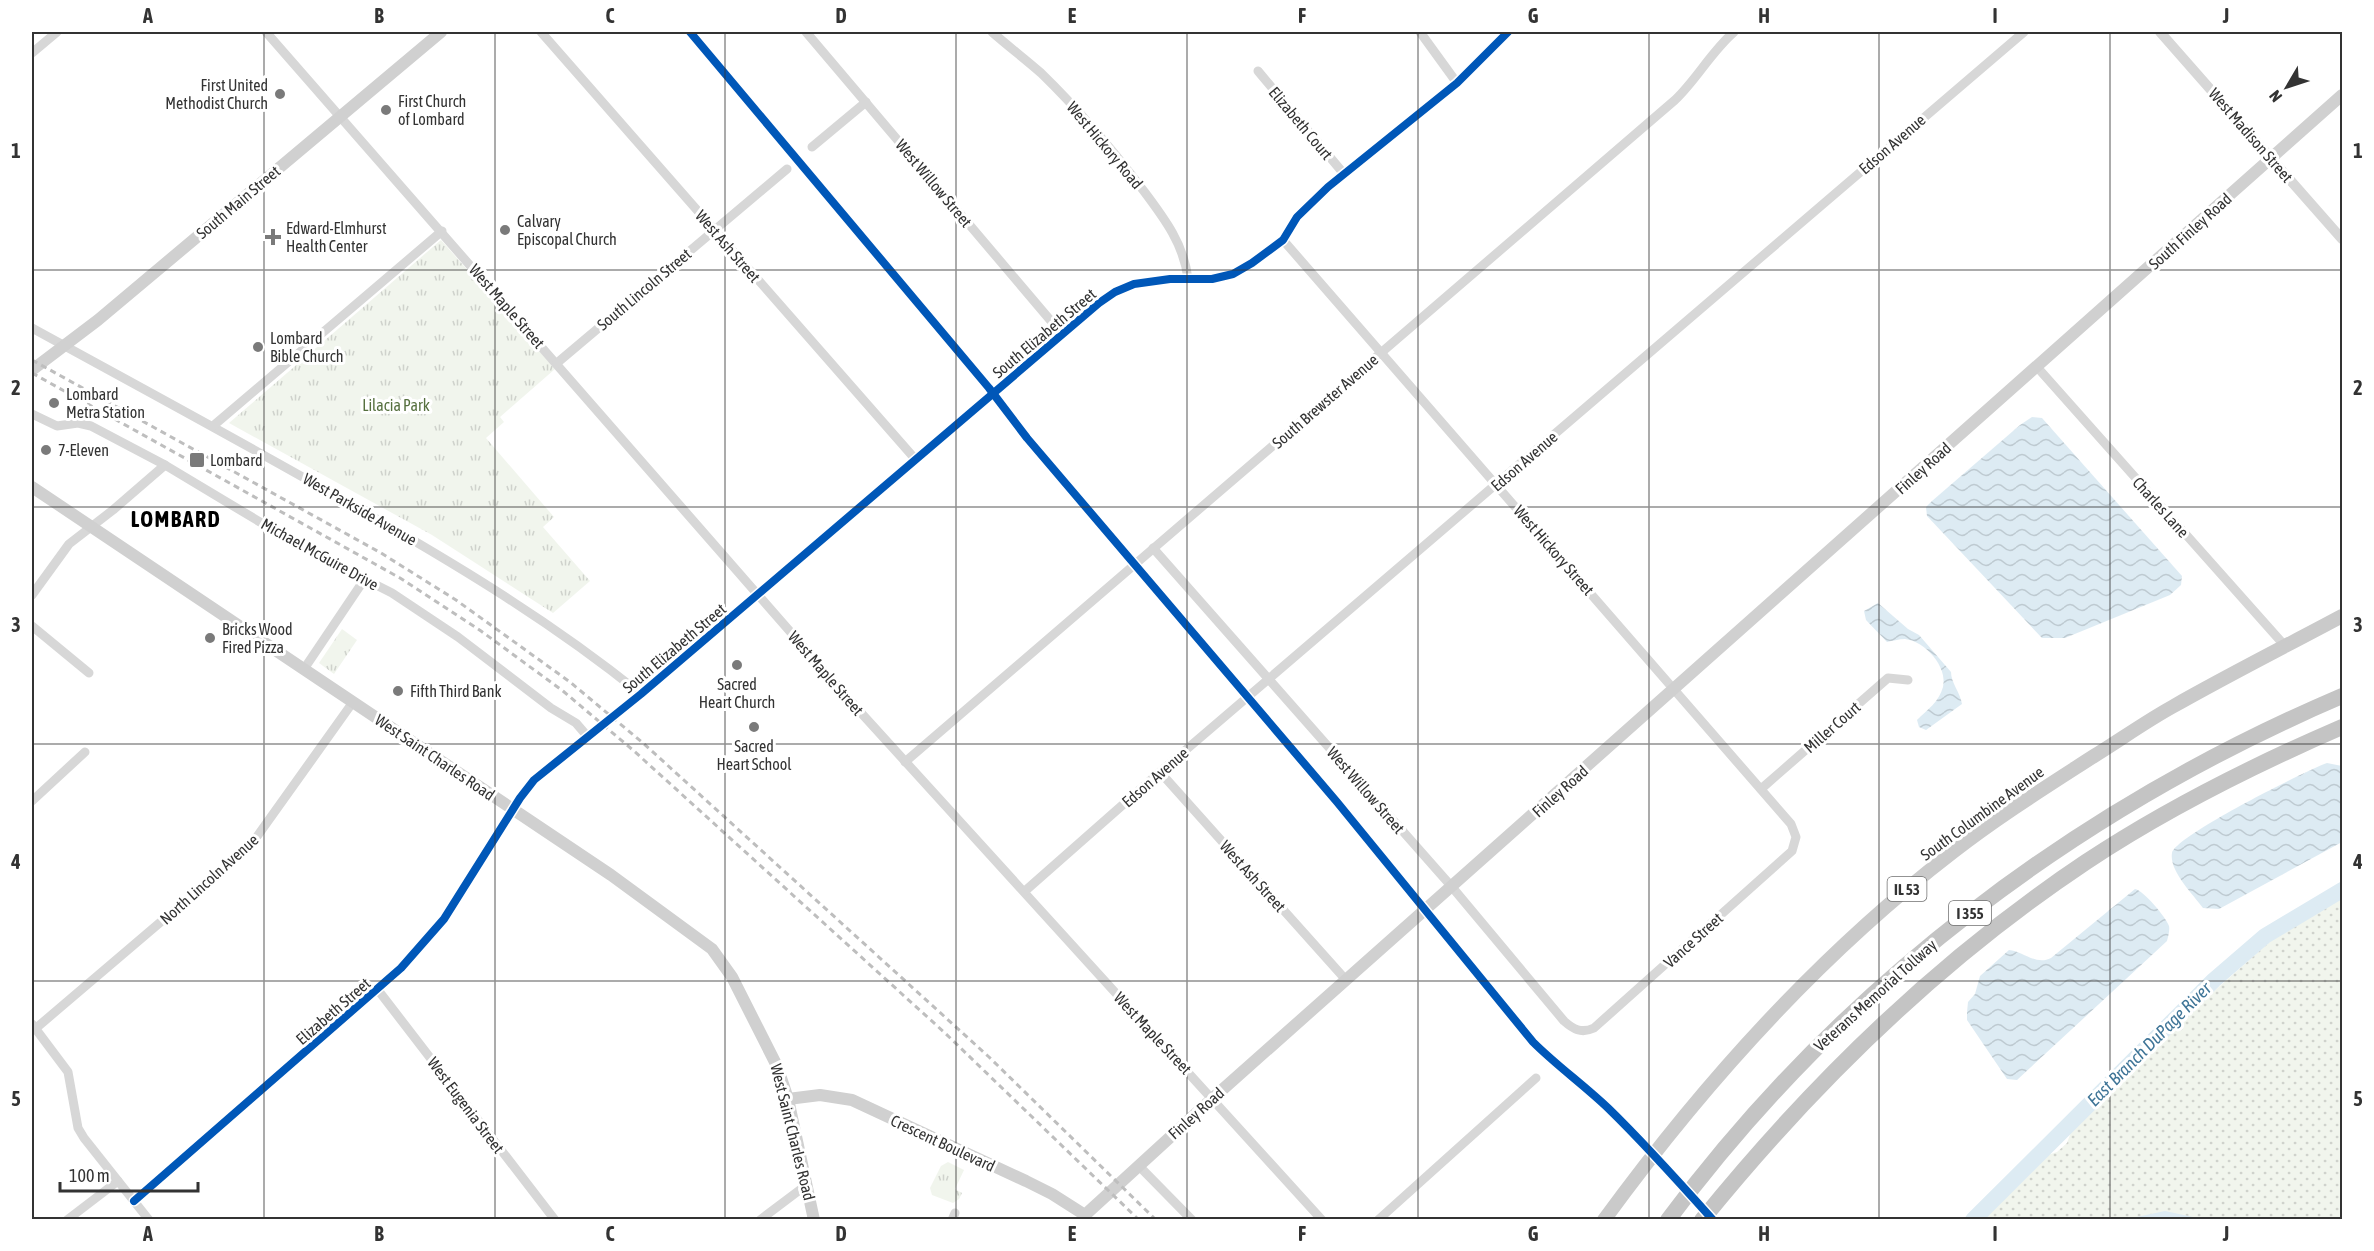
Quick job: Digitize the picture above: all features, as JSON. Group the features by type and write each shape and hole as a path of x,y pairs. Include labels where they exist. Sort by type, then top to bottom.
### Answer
{"highway":[{"name":"Veterans Memorial Tollway","path":"1668,1220 1737,1132 1805,1058 1861,1005 1958,922 2068,841 2124,807 2197,765 2278,724 2343,696"},
{"name":"Veterans Memorial Tollway","path":"1702,1220 1756,1154 1826,1078 1875,1030 1973,945 2085,863 2136,831 2212,788 2288,750 2343,727"}],"main road":[{"name":"South Main Street","path":"32,370 65,346 441,32"},
{"name":"South Finley Road","path":"2037,367 2343,95"},
{"name":"Finley Road","path":"1087,1217 1138,1165 1212,1098 2037,367"},
{"name":"West Saint Charles Road","path":"32,487 621,882 712,949 732,977 777,1066 788,1099 814,1220"},
{"name":"South Columbine Avenue","path":"1604,1220 1656,1149 1757,1033 1831,956 1901,894 1954,851 2034,794 2170,708 2343,616"},
{"name":"Crescent Boulevard","path":"788,1099 820,1095 852,1100 1026,1181 1052,1194 1087,1217"}],"street":[{"path":"32,53 57,32"},
{"name":"West Maple Street","path":"266,32 342,116 905,762 1025,891 1322,1220"},
{"name":"West Ash Street","path":"541,32 916,460"},
{"name":"West Willow Street","path":"806,32 1062,334"},
{"name":"West Hickory Road","path":"992,32 1042,74 1072,105 1130,173 1169,227 1186,261 1188,279"},
{"path":"1420,32 1457,83"},
{"name":"South Elizabeth Street","path":"512,809 534,780 641,694 1062,334 1115,292 1134,284 1170,279 1212,279 1233,274 1252,263 1282,240 1298,217 1344,174 1457,83 1508,32"},
{"name":"South Brewster Avenue","path":"905,762 1675,100 1692,82 1723,41 1734,32"},
{"name":"West Madison Street","path":"2160,32 2343,239"},
{"name":"Edson Avenue","path":"1025,891 2017,34"},
{"name":"Elizabeth Court","path":"1258,71 1344,174"},
{"path":"812,147 866,102"},
{"name":"South Lincoln Street","path":"557,363 787,169"},
{"path":"213,426 442,231"},
{"name":"West Hickory Street","path":"1282,240 1761,789 1791,824 1796,837"},
{"name":"West Parkside Avenue","path":"32,328 213,426 462,567 559,633 641,694"},
{"name":"Charles Lane","path":"2037,367 2285,646"},
{"name":"Michael McGuire Drive","path":"32,414 57,426 84,424 91,426 165,465 305,549 392,593 458,637 552,708 576,723 588,737"},
{"path":"32,595 69,544 165,465"},
{"name":"West Willow Street","path":"1153,548 1452,887 1564,1021 1579,1031"},
{"path":"304,669 364,580"},
{"path":"32,626 89,673"},
{"name":"Miller Court","path":"1761,789 1888,678 1908,680"},
{"name":"North Lincoln Avenue","path":"33,1026 251,845 352,702"},
{"path":"32,801 85,752"},
{"name":"West Ash Street","path":"1160,772 1346,980"},
{"name":"Elizabeth Street","path":"134,1201 401,969 444,919 512,809"},
{"name":"Vance Street","path":"1579,1031 1593,1028 1778,864 1792,851 1796,837"},
{"name":"West Eugenia Street","path":"378,990 555,1220"},
{"path":"33,1026 68,1072 78,1128 148,1220"},
{"path":"1378,1220 1536,1078"},
{"path":"1138,1165 1192,1220"},
{"path":"67,1220 118,1181"},
{"path":"760,1220 805,1186"}],"green space":[{"name":"Lilacia Park","path":"441,240 555,369 500,417 504,422 486,438 554,517 543,527 590,581 553,613 432,535 229,423"},
{"path":"342,629 357,640 334,674 319,663"},
{"path":"2342,894 2342,1219 1981,1220 2048,1155 2057,1152 2067,1143 2071,1132 2084,1114 2204,1000 2273,939 2304,916"},
{"path":"948,1162 964,1170 955,1189 962,1193 953,1203 932,1195 930,1188 941,1166"}],"water":[{"path":"2032,417 2042,418 2182,576 2181,585 2170,595 2065,638 2042,638 1927,516 1926,507 1932,501"},
{"path":"1878,603 1908,629 1919,635 1951,672 1962,704 1926,730 1919,727 1917,720 1939,697 1944,679 1942,671 1933,656 1920,645 1905,639 1887,642 1866,620 1864,611"},
{"path":"2327,763 2342,766 2342,842 2219,909 2203,908 2178,875 2172,860 2172,853 2194,833 2217,819"},
{"path":"2135,889 2148,899 2167,922 2169,929 2167,941 2017,1080 2007,1079 1967,1020 1968,1002 1975,994 1980,976 2009,950 2040,960 2051,958"},
{"path":"2165,1211 2196,1219 2127,1219"}],"waterway":[{"name":"East Branch DuPage River","path":"1973,1220 2214,980 2265,936 2342,890"}],"railway":[{"path":"32,360 381,553 456,600 570,682 643,743 989,1057 1156,1220"},
{"path":"32,373 400,578 481,631 563,691 634,751 945,1033 1139,1220"}],"cycle path":[{"path":"690,32 989,388 1027,438 1337,802 1533,1042 1600,1100 1662,1163 1713,1220"},
{"path":"134,1201 401,968 444,919 520,798 534,780 641,694 1099,303 1115,292 1134,284 1170,279 1212,279 1233,274 1252,263 1283,240 1297,217 1328,187 1457,83 1508,32"}],"place":[{"name":"First United Methodist Church","path":"280,94"},
{"name":"First Church of Lombard","path":"386,110"},
{"name":"Calvary Episcopal Church","path":"505,230"},
{"name":"Edward-Elmhurst Health Center","path":"273,237"},
{"name":"Lombard Bible Church","path":"258,347"},
{"name":"Lombard Metra Station","path":"54,403"},
{"name":"7-Eleven","path":"46,450"},
{"name":"Lombard","path":"197,460"},
{"name":"Bricks Wood Fired Pizza","path":"210,638"},
{"name":"Sacred Heart Church","path":"737,665"},
{"name":"Fifth Third Bank","path":"398,691"},
{"name":"Sacred Heart School","path":"754,727"}],"district":[{"name":"LOMBARD","path":"176,519"}]}
